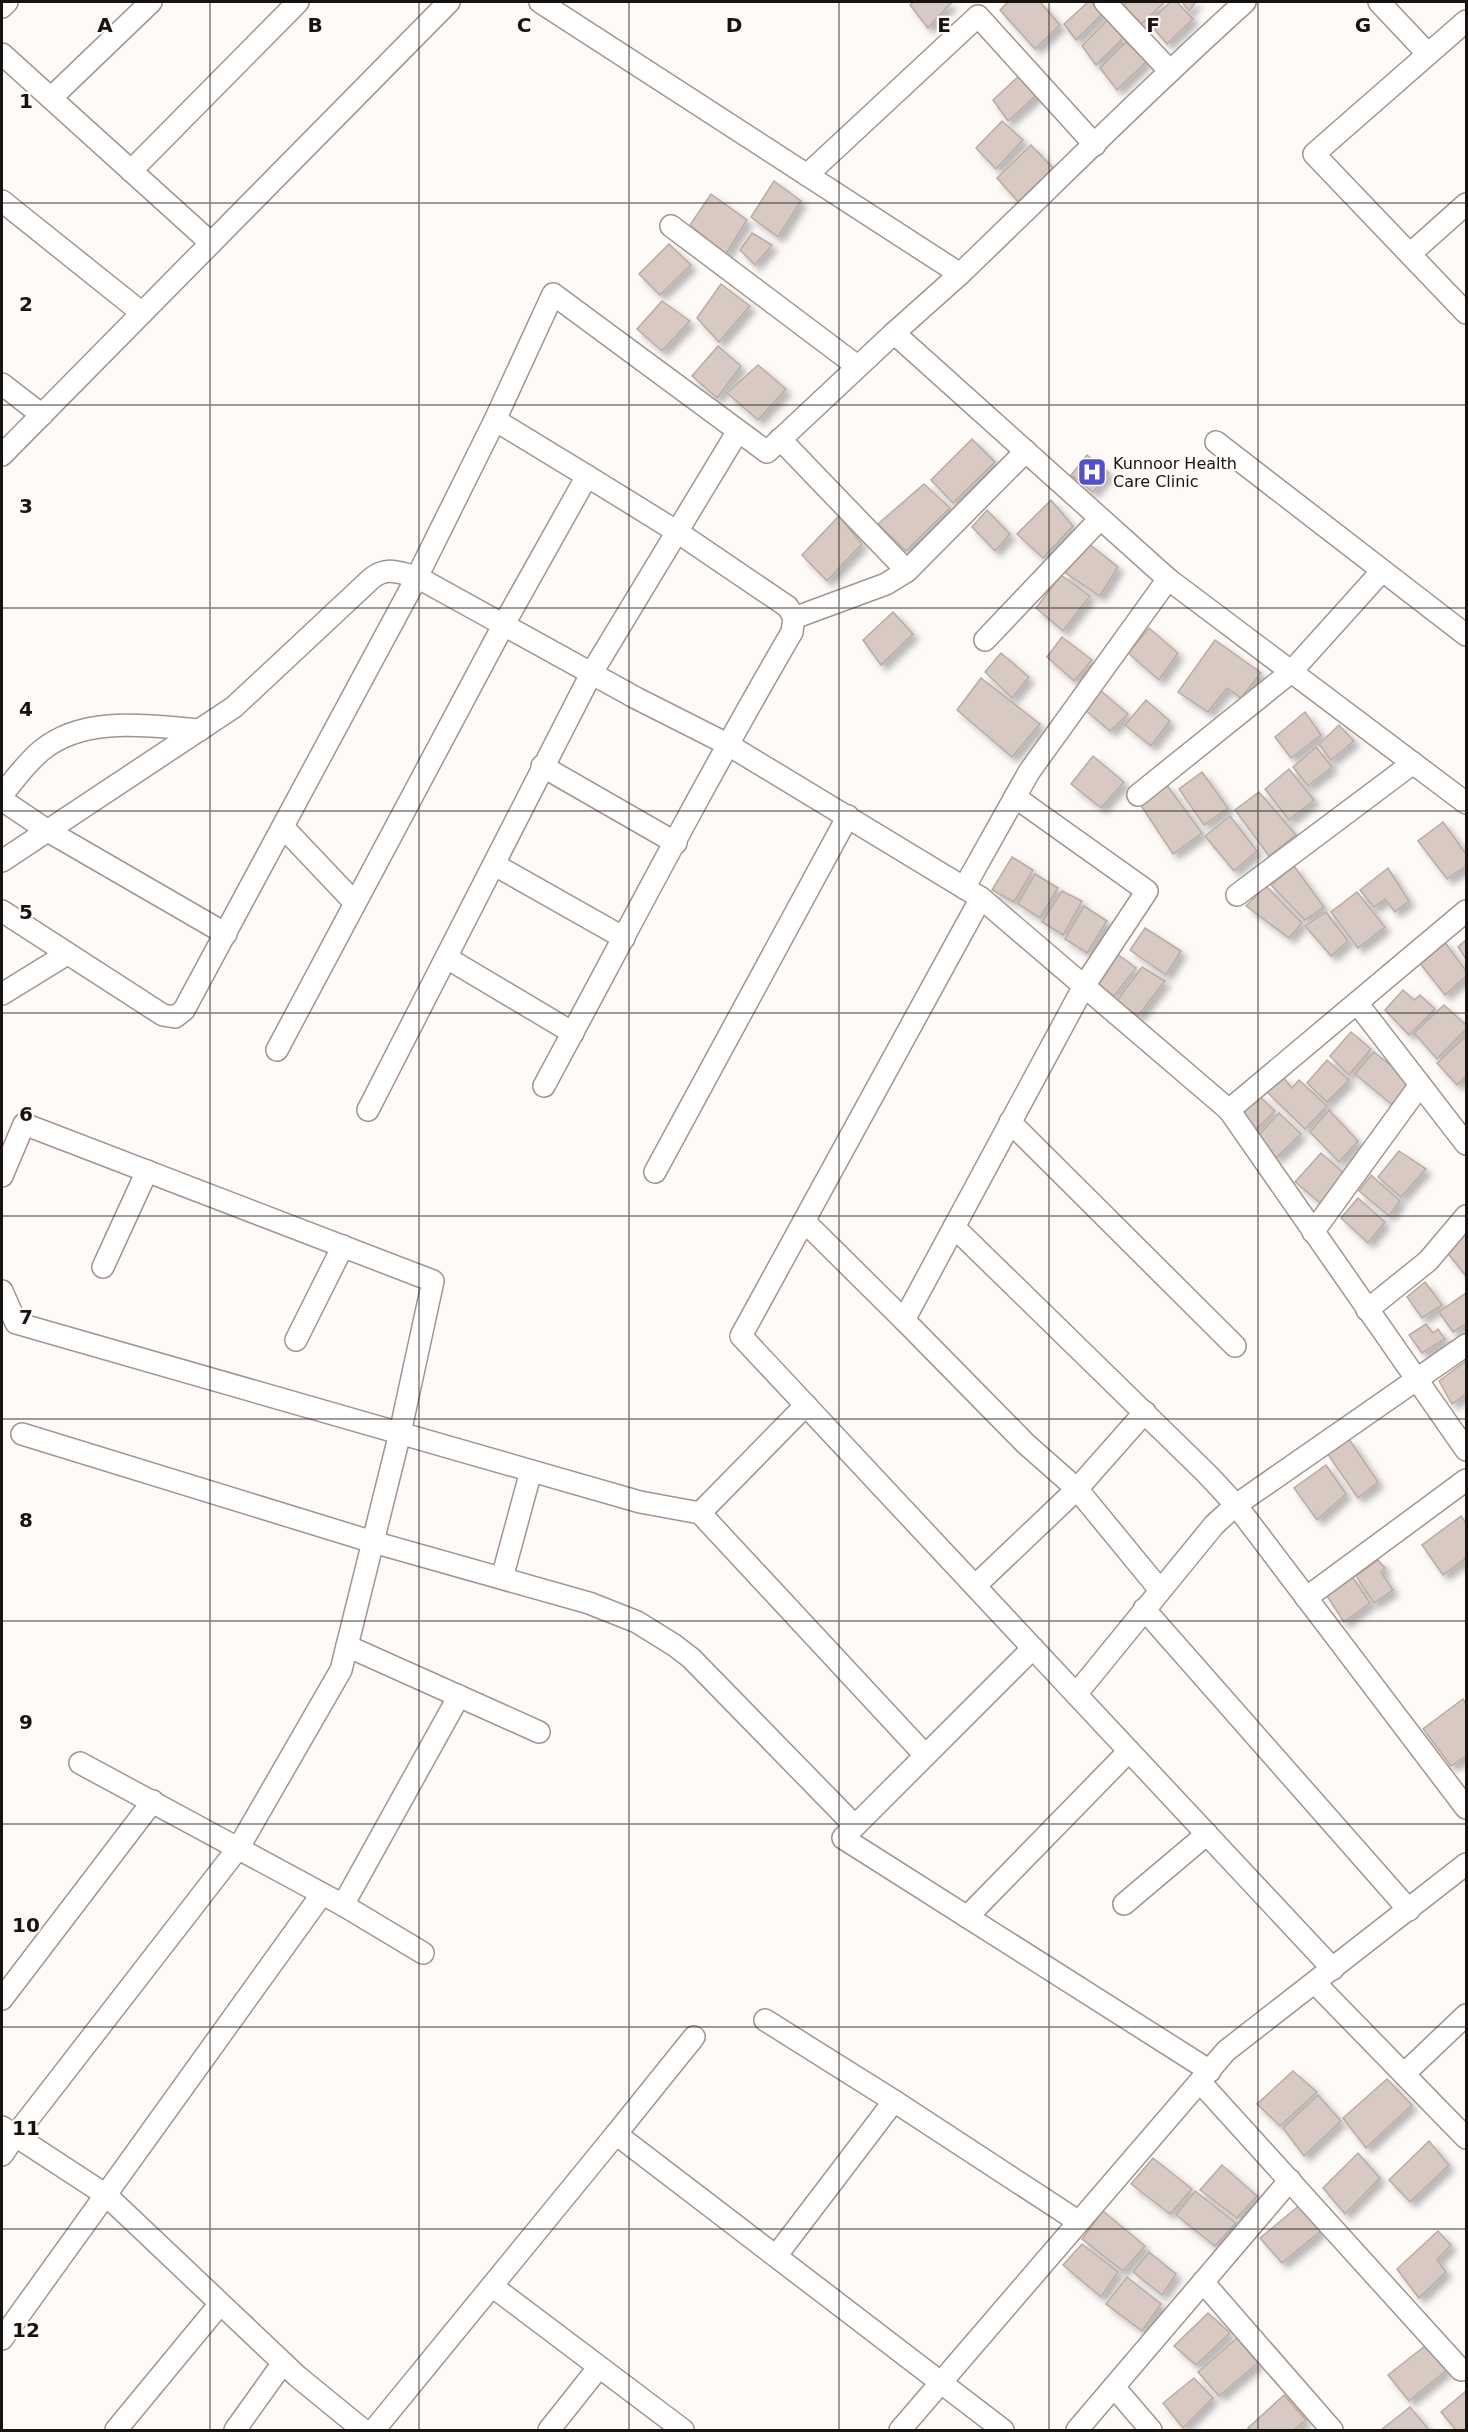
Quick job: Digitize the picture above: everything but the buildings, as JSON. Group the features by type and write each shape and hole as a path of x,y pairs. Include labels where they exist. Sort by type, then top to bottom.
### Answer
{"street":[{"path":"51,98 151,2"},
{"path":"131,171 298,2"},
{"path":"2,456 449,2"},
{"path":"540,2 960,274"},
{"path":"1105,2 1169,70"},
{"path":"2,911 163,1015 175,1017 184,1010 226,934 417,577 554,294 767,452 960,274 1095,145 1169,70 1245,2"},
{"path":"1379,2 1428,54"},
{"path":"807,175 978,16 1095,145"},
{"path":"1467,21 1314,154 1467,313"},
{"path":"2,54 211,243"},
{"path":"2,201 142,314"},
{"path":"1410,254 1467,204"},
{"path":"671,226 858,366"},
{"path":"894,333 1168,579 1467,803"},
{"path":"2,384 42,415"},
{"path":"495,420 676,531 788,607 794,618 792,632 726,744 676,843 544,1086"},
{"path":"368,1110 495,866 542,766 591,674 738,430"},
{"path":"780,439 907,571"},
{"path":"1216,442 1467,635"},
{"path":"794,618 886,584 907,571 1026,451"},
{"path":"276,1050 504,624 587,476"},
{"path":"985,639 1100,519"},
{"path":"2,861 243,699 380,572 388,570 417,577 591,674 726,744 973,893 1229,1110 1415,1379 1467,1450"},
{"path":"1138,795 1291,672 1382,571"},
{"path":"1168,579 1029,772 1015,797 973,893 804,1221 741,1336 1333,1969"},
{"path":"2,795 41,750 71,735 116,725 200,730"},
{"path":"1237,895 1413,763"},
{"path":"542,766 676,843"},
{"path":"904,1320 1084,986 1147,891 1015,797"},
{"path":"2,800 48,831 226,934"},
{"path":"655,1172 848,816"},
{"path":"284,827 355,903"},
{"path":"495,866 624,939"},
{"path":"1229,1110 1467,911"},
{"path":"2,994 67,954"},
{"path":"447,958 573,1033"},
{"path":"1357,1003 1467,1144"},
{"path":"1313,1232 1420,1085"},
{"path":"1010,1122 1235,1346"},
{"path":"2,1175 24,1124 433,1281 400,1433 340,1670 239,1847 8,2131 2,2155"},
{"path":"103,1268 147,1171"},
{"path":"1367,1310 1428,1261 1467,1216"},
{"path":"804,1221 1026,1444 1077,1489 1160,1590"},
{"path":"954,1227 1236,1505 1467,1808"},
{"path":"296,1340 343,1246"},
{"path":"2,1291 16,1323 640,1502 700,1513 925,1755"},
{"path":"1077,1693 1214,1526 1236,1505 1467,1345"},
{"path":"700,1513 806,1405"},
{"path":"975,1586 1077,1489 1144,1412"},
{"path":"22,1434 373,1542 615,1612 637,1622 691,1658 855,1826"},
{"path":"502,1578 531,1471"},
{"path":"1306,1598 1467,1480"},
{"path":"1144,1609 1409,1910"},
{"path":"346,1646 539,1732"},
{"path":"1033,1648 843,1838 968,1917 1205,2076 1290,2180 1465,2370"},
{"path":"343,1905 459,1696"},
{"path":"968,1917 1129,1751"},
{"path":"80,1762 239,1847 423,1953"},
{"path":"2,1999 153,1802"},
{"path":"1124,1904 1207,1834"},
{"path":"900,2430 1226,2051 1467,1864"},
{"path":"2,2339 322,1894"},
{"path":"1315,1983 1467,2138"},
{"path":"1404,2074 1467,2015"},
{"path":"765,2020 1079,2222"},
{"path":"374,2430 694,2037"},
{"path":"776,2256 894,2101"},
{"path":"8,2131 106,2195 283,2363 363,2430"},
{"path":"616,2134 1003,2430"},
{"path":"1077,2430 1290,2180"},
{"path":"1203,2282 1332,2430"},
{"path":"492,2286 680,2430"},
{"path":"116,2430 220,2304"},
{"path":"235,2430 283,2363"},
{"path":"549,2430 599,2367"},
{"path":"1114,2387 1150,2430"}],"place":[{"name":"Kunnoor Health Care Clinic","path":"1092,472"}]}
